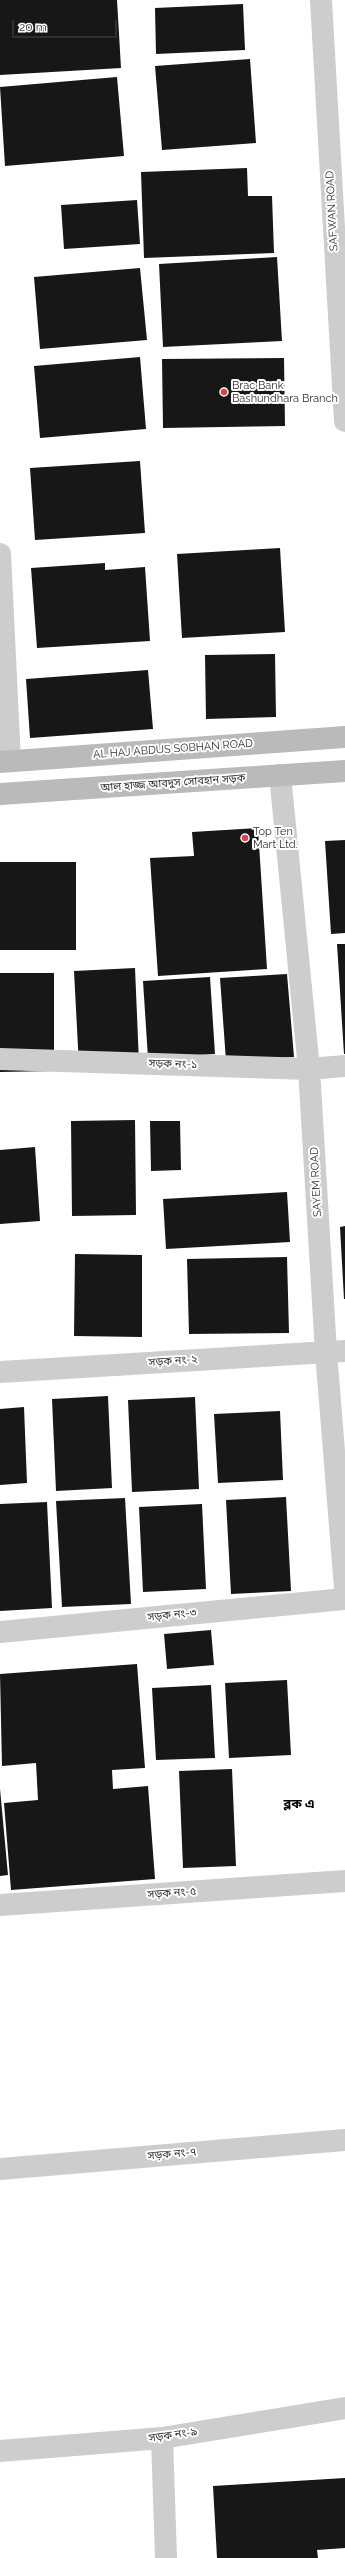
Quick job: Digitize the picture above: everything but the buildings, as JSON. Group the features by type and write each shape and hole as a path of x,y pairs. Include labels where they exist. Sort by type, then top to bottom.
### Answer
{"street":[{"name":"SAFWAN ROAD","path":"321,0 338,200 345,421"},
{"path":"0,554 5,761"},
{"name":"AL HAJ ABDUS SOBHAN ROAD","path":"5,761 345,737"},
{"name":"আল হাজ্জ আবদুস সোবহান সড়ক","path":"0,794 345,770"},
{"name":"SAYEM ROAD","path":"280,775 336,1351 345,1588"},
{"name":"সড়ক নং-১","path":"0,1058 309,1069 345,1066"},
{"name":"সড়ক নং-২","path":"0,1372 336,1351"},
{"name":"সড়ক নং-৩","path":"0,1632 345,1599"},
{"name":"সড়ক নং-৫","path":"0,1905 345,1881"},
{"name":"সড়ক নং-৭","path":"0,2169 345,2140"},
{"name":"সড়ক নং-৯","path":"0,2451 162,2438 345,2408"},
{"path":"162,2438 166,2558"}],"place":[{"name":"Brac Bank Bashundhara Branch","path":"224,392"},
{"name":"Top Ten Mart Ltd.","path":"245,838"}],"district":[{"name":"ব্লক এ","path":"299,1804"}]}
